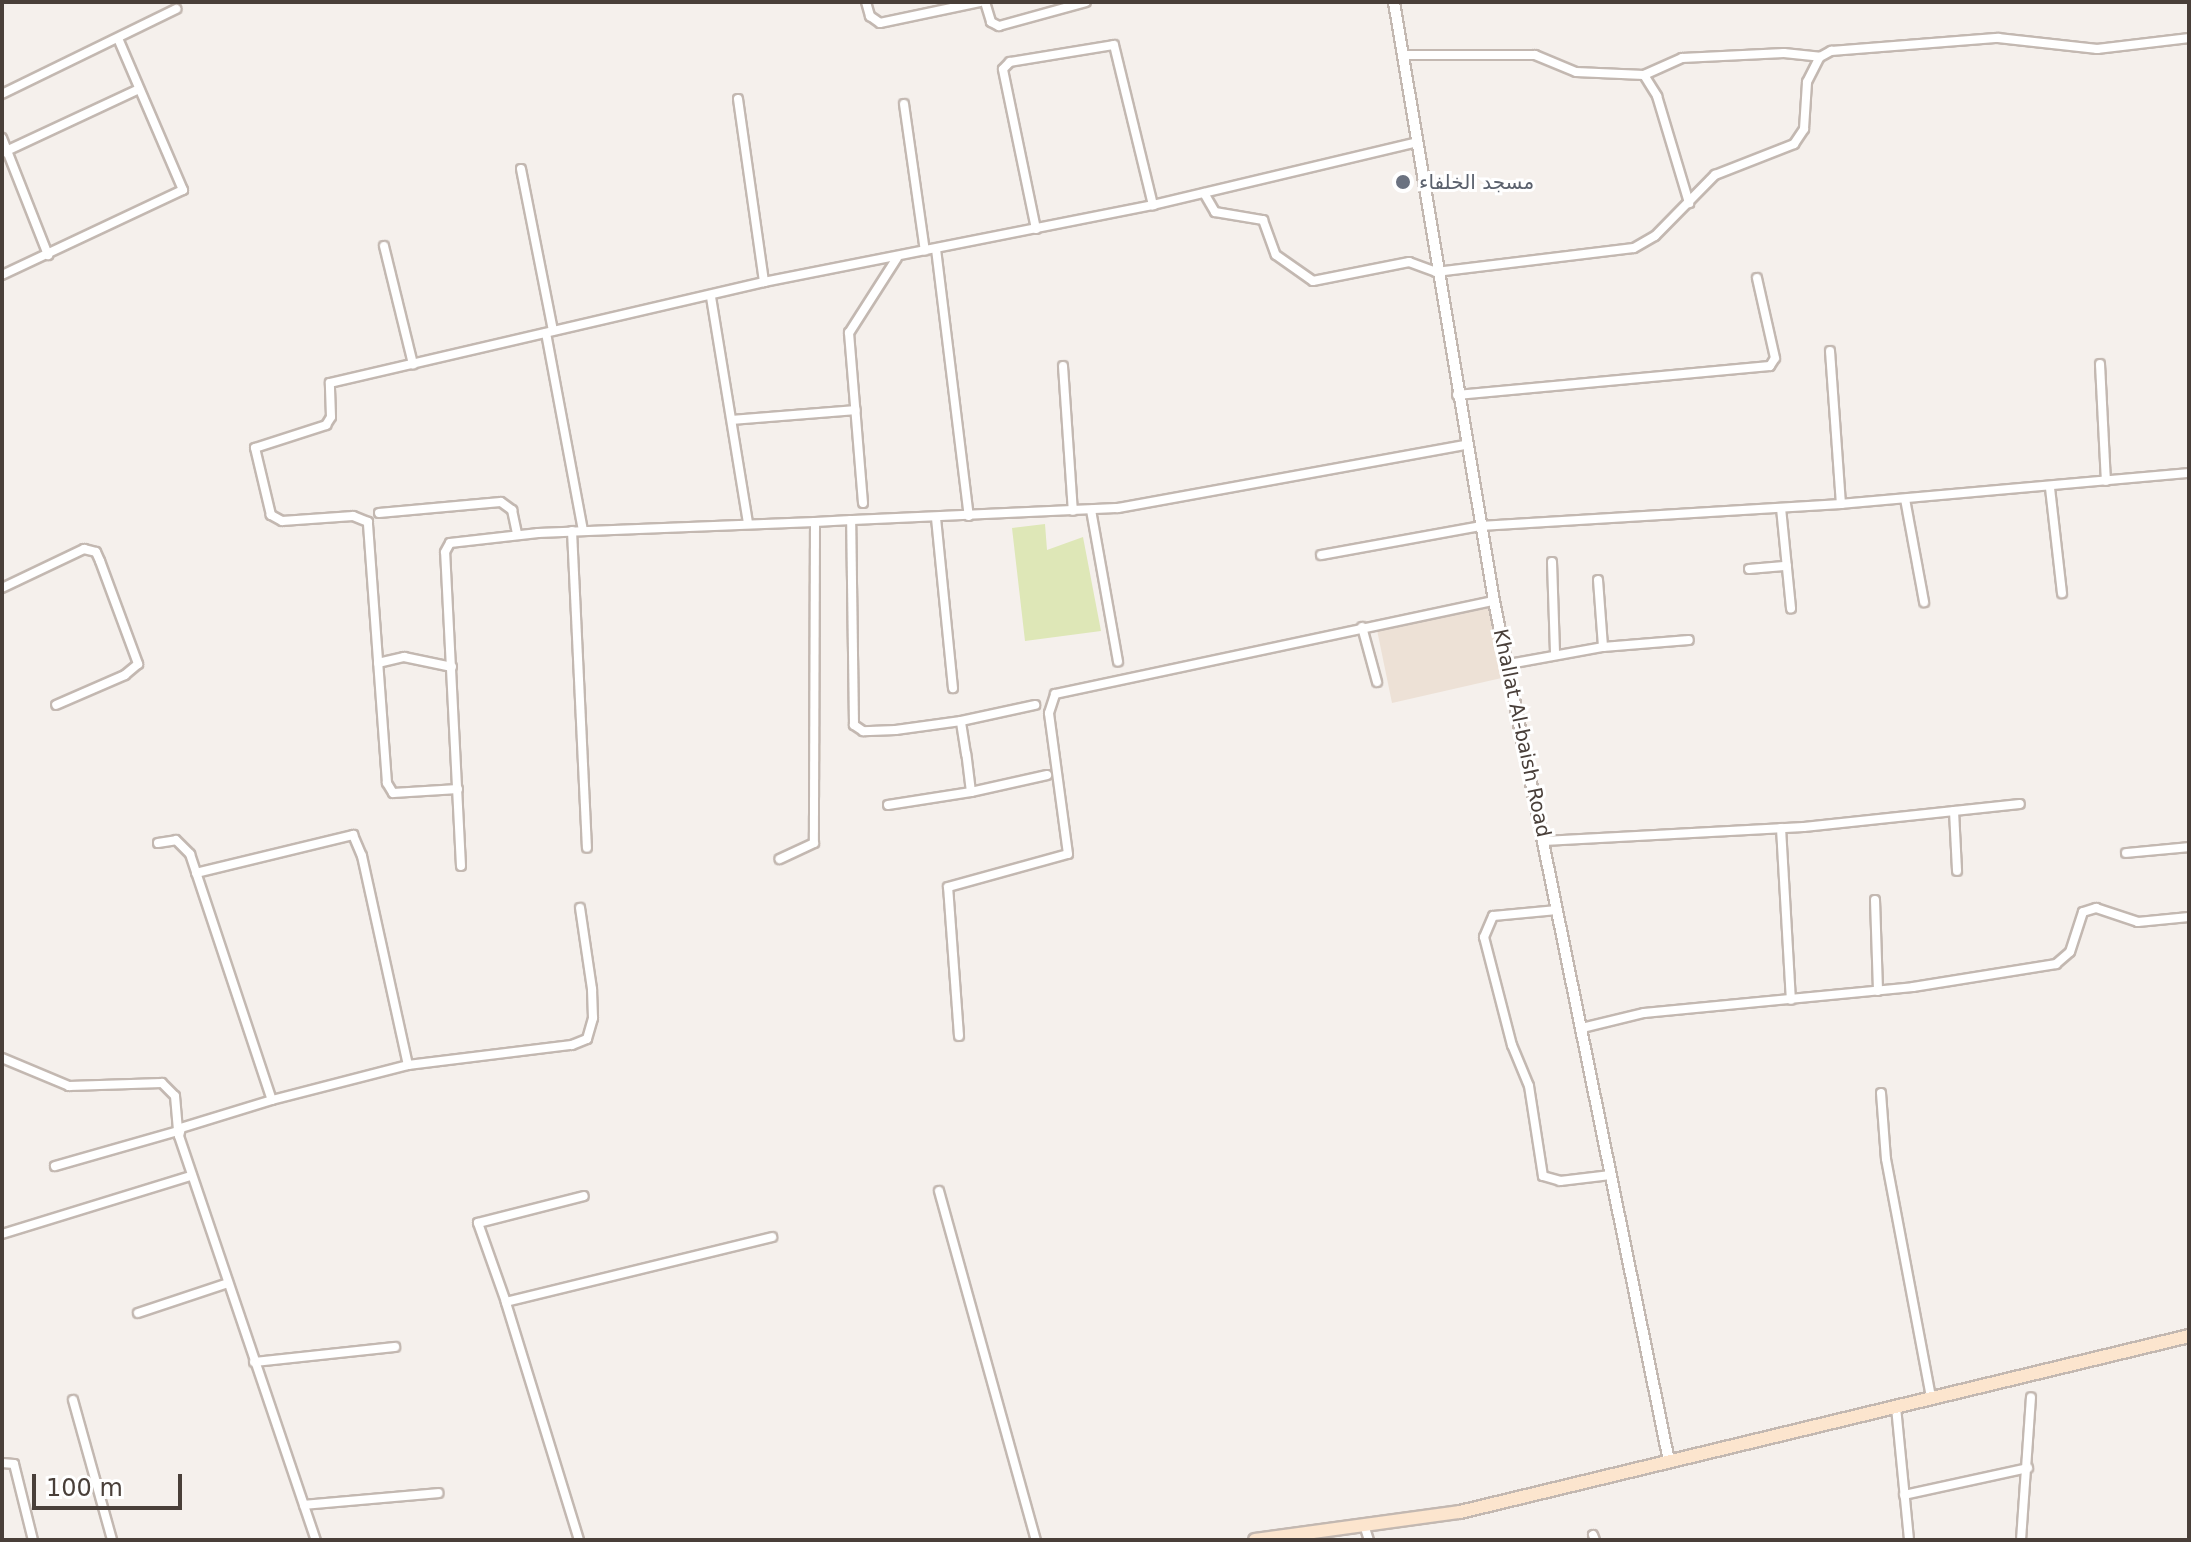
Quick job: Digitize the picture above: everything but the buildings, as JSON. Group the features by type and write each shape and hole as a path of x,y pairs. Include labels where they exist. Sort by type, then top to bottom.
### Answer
{"main road":[{"path":"1255,1540 1367,1534 2189,1336"}],"street":[{"path":"866,2 870,16 880,23 983,2 991,22 999,26 1086,2"},
{"name":"Khallat Al-baish Road","path":"1394,2 1436,272 1494,601 1669,1461"},
{"path":"2,94 176,9"},
{"path":"2,275 183,190 118,38"},
{"path":"1403,55 1535,55 1576,72 1644,75 1682,58 1784,53 1820,57 1856,48 1998,38 2074,49 2189,38"},
{"path":"1036,229 1003,69 1010,62 1114,45 1153,205"},
{"path":"1204,193 1215,212 1263,220 1276,255 1313,281 1409,262 1436,272 1634,248 1689,203 1715,175 1794,144 1804,129 1807,82 1820,57"},
{"path":"1644,75 1657,96 1689,203"},
{"path":"4,152 139,89"},
{"path":"738,99 764,282"},
{"path":"904,104 925,251"},
{"path":"2,138 4,152 48,255"},
{"path":"458,789 389,789 368,522 353,516 276,520 255,448 329,422 330,383 711,297 764,282 1153,205 1418,142"},
{"path":"521,169 583,531"},
{"path":"384,246 413,364"},
{"path":"936,249 969,516"},
{"path":"863,503 849,333 897,258"},
{"path":"1457,395 1770,366 1775,358 1757,278"},
{"path":"711,297 748,523"},
{"path":"1830,351 1841,504"},
{"path":"2100,364 2106,481"},
{"path":"1063,366 1073,511"},
{"path":"732,420 856,410"},
{"path":"461,866 447,547 517,534 1091,510 1263,485 1466,445"},
{"path":"1321,555 1480,526 1841,504 2050,488 2189,473"},
{"path":"2050,488 2062,593"},
{"path":"1905,499 1924,602"},
{"path":"379,513 501,502 512,510 517,534"},
{"path":"1781,508 1791,609"},
{"path":"1091,510 1118,662"},
{"path":"936,518 953,688"},
{"path":"851,520 854,725 863,731 896,730 961,721 1035,705"},
{"path":"779,859 814,843 815,522"},
{"path":"572,531 587,848"},
{"path":"2,588 84,549 96,552 138,664 125,675 56,705"},
{"path":"1552,562 1555,653"},
{"path":"1749,569 1787,566"},
{"path":"1598,580 1603,647"},
{"path":"959,1036 948,887 1068,854 1049,713 1055,694 1494,601"},
{"path":"1362,627 1377,682"},
{"path":"1509,664 1555,653 1689,640"},
{"path":"378,663 404,657 452,667"},
{"path":"961,721 971,792"},
{"path":"888,805 971,792 1047,775"},
{"path":"1544,841 1781,828 2020,804"},
{"path":"1954,811 1957,871"},
{"path":"1781,828 1791,1000"},
{"path":"196,873 353,835 362,856 408,1065"},
{"path":"158,843 184,845 272,1100"},
{"path":"2126,853 2189,847"},
{"path":"1875,900 1878,991"},
{"path":"55,1166 272,1100 408,1065 572,1045 587,1039 593,1018 592,989 580,908"},
{"path":"1582,1028 1644,1013 1878,991 2056,964 2070,952 2083,912 2096,908 2138,922 2189,917"},
{"path":"1557,910 1493,916 1484,937 1512,1045 1529,1086 1543,1176 1560,1181 1611,1175"},
{"path":"2,1058 69,1086 170,1086 180,1111 178,1131 191,1176 316,1540"},
{"path":"1881,1093 1886,1159 1931,1398"},
{"path":"2,1234 191,1176"},
{"path":"939,1191 1036,1540"},
{"path":"579,1540 506,1302 478,1223 584,1196"},
{"path":"506,1302 772,1237"},
{"path":"138,1313 228,1283"},
{"path":"254,1362 395,1347"},
{"path":"2021,1540 2031,1397"},
{"path":"73,1400 112,1540"},
{"path":"1896,1407 1909,1540"},
{"path":"2,1463 14,1464 33,1540"},
{"path":"1904,1495 2028,1468"},
{"path":"304,1505 438,1493"}],"shaded area":[{"path":"1490,608 1506,677 1392,703 1377,630"}],"green space":[{"path":"1045,524 1047,550 1083,537 1101,631 1025,641 1012,528"}],"place":[{"name":"مسجد الخلفاء","path":"1403,182"}]}
